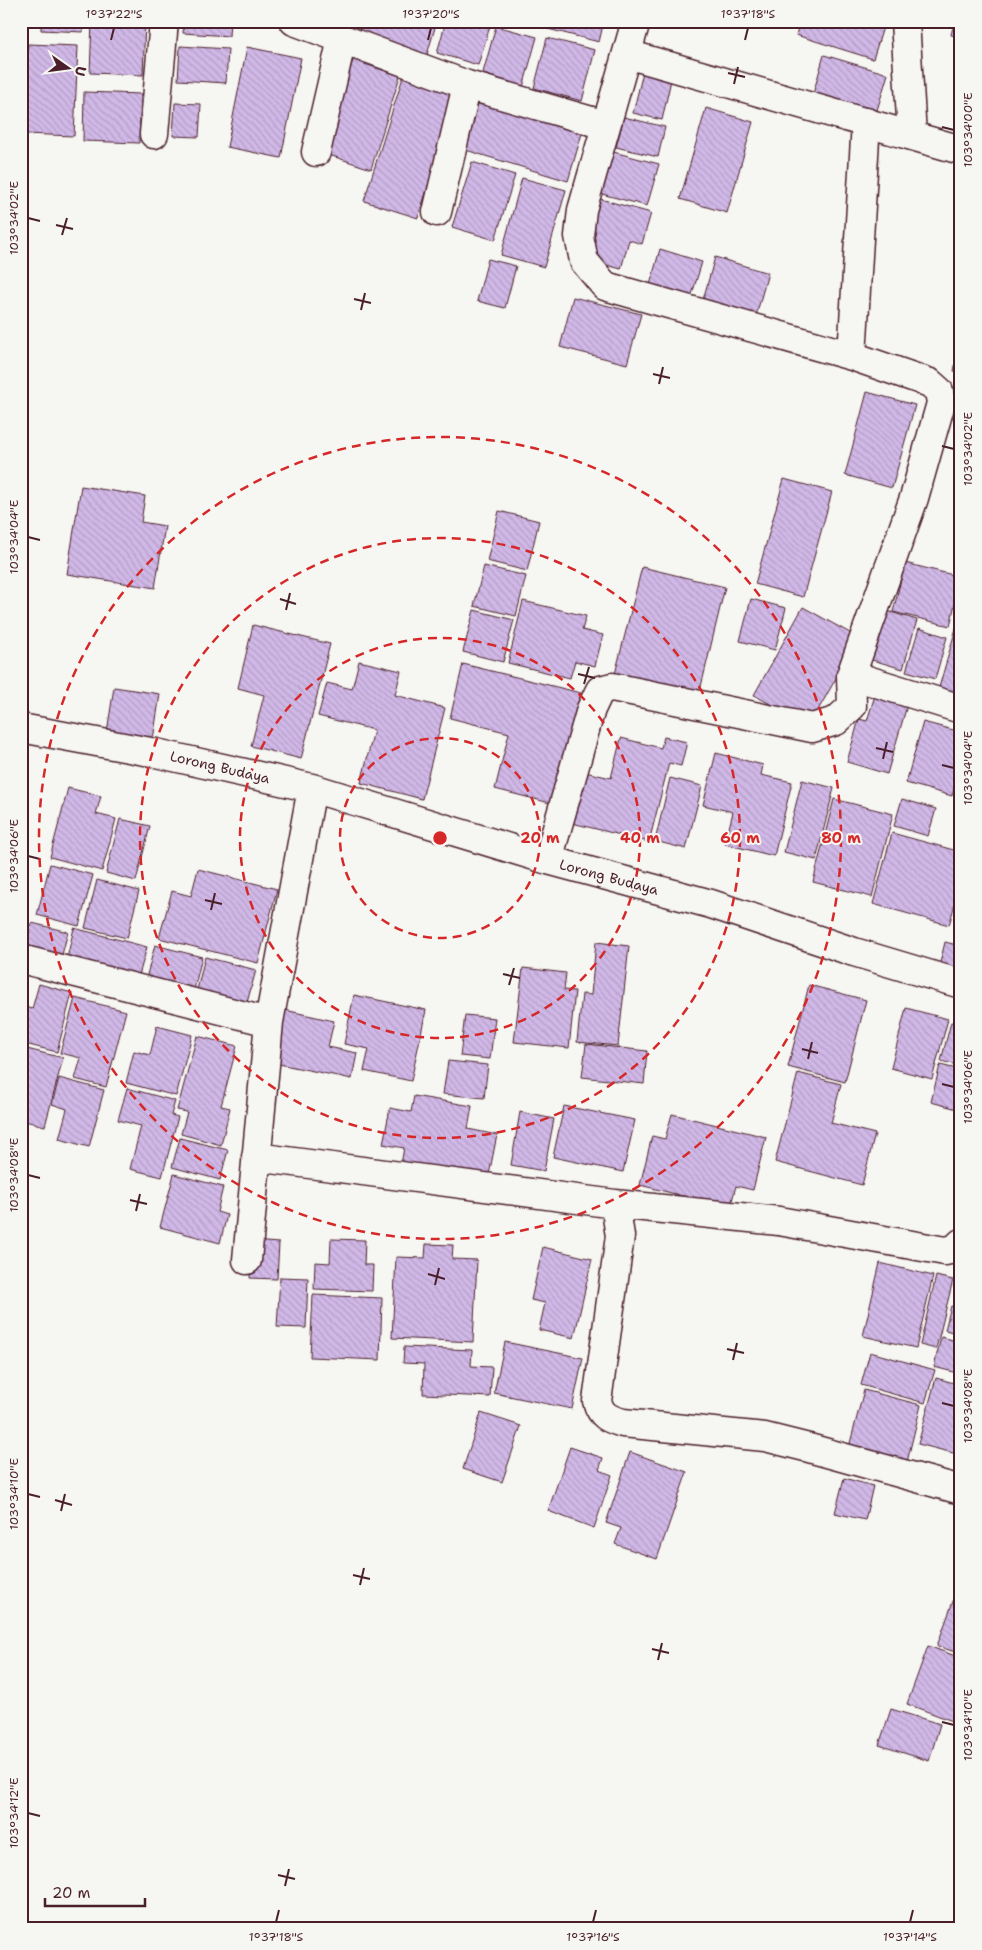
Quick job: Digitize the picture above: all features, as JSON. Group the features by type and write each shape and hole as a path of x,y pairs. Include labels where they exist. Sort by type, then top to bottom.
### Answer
{"street":[{"path":"154,134 164,21"},
{"path":"294,21 467,85 605,125"},
{"path":"548,860 591,709 600,690 612,686 812,728 836,721 852,706 851,675 914,498 941,403 939,391 930,383 852,356 605,286 584,261 579,236 582,210 636,21"},
{"path":"905,21 912,136"},
{"path":"316,152 342,39"},
{"path":"627,54 961,150"},
{"path":"437,212 467,85"},
{"path":"852,356 866,122"},
{"path":"851,675 961,709"},
{"name":"Lorong Budaya","path":"21,728 156,753 312,788 548,860 711,904 854,952 961,984"},
{"path":"247,1260 269,1022 312,788"},
{"path":"21,960 269,1022"},
{"path":"256,1157 615,1204 779,1221 945,1251 955,1248 961,1243"},
{"path":"615,1204 620,1236 597,1400 599,1408 605,1416 623,1422 765,1437 961,1490"}],"building":[{"path":"41,21 84,21 83,32 41,30"},
{"path":"92,21 145,21 143,75 90,73"},
{"path":"184,21 230,21 229,36 183,33"},
{"path":"362,21 437,21 426,58 357,37"},
{"path":"446,21 485,21 491,23 478,65 437,53"},
{"path":"541,21 604,21 599,42 540,27"},
{"path":"800,21 885,21 873,59 796,35"},
{"path":"947,21 961,21 961,37 951,35 954,23"},
{"path":"496,26 537,37 520,98 479,87"},
{"path":"547,38 595,50 582,101 534,88"},
{"path":"28,44 78,46 74,136 24,134"},
{"path":"180,46 228,49 226,83 178,80"},
{"path":"247,47 301,58 281,158 227,147"},
{"path":"824,55 888,74 874,120 811,101"},
{"path":"353,60 400,76 371,169 323,153"},
{"path":"643,72 671,80 662,120 633,113"},
{"path":"404,74 458,91 418,218 364,201"},
{"path":"84,92 141,94 139,143 83,141"},
{"path":"474,97 583,130 568,181 459,148"},
{"path":"175,103 201,104 199,137 173,136"},
{"path":"706,108 753,122 727,213 680,199"},
{"path":"624,117 665,127 658,157 616,147"},
{"path":"606,150 659,164 647,206 594,192"},
{"path":"472,162 515,175 495,240 452,227"},
{"path":"522,178 566,190 544,267 501,255"},
{"path":"593,197 651,213 642,244 629,240 621,269 588,260 596,231 584,228"},
{"path":"961,226 961,242 958,242"},
{"path":"660,249 702,262 689,304 648,292"},
{"path":"715,257 768,273 754,323 701,307"},
{"path":"488,259 516,266 505,308 477,301"},
{"path":"573,297 641,314 627,364 560,347"},
{"path":"961,335 961,372 954,371"},
{"path":"867,392 915,405 892,488 845,475"},
{"path":"784,479 832,492 803,597 755,584"},
{"path":"81,486 145,496 141,522 165,526 155,588 67,574"},
{"path":"499,511 539,521 527,571 487,561"},
{"path":"905,563 961,577 950,626 893,612"},
{"path":"484,566 526,576 516,616 474,606"},
{"path":"642,567 725,587 699,695 615,674"},
{"path":"751,599 786,608 775,650 740,641"},
{"path":"523,601 586,616 582,630 603,635 595,666 575,661 570,678 508,663"},
{"path":"803,607 859,638 809,726 754,695"},
{"path":"474,610 514,620 503,662 463,652"},
{"path":"884,610 917,620 903,669 869,659"},
{"path":"961,611 961,705 936,698"},
{"path":"253,625 330,644 301,759 251,746 264,695 238,688"},
{"path":"919,628 947,637 935,679 906,671"},
{"path":"359,661 401,671 395,695 445,708 422,799 361,783 374,730 318,716 327,683 352,689"},
{"path":"463,664 581,693 554,804 495,789 509,733 450,718"},
{"path":"114,687 160,694 152,746 106,739"},
{"path":"876,692 908,702 887,774 847,762 859,719 867,721"},
{"path":"923,722 961,732 961,763 952,796 906,783"},
{"path":"664,737 687,742 681,766 669,763 649,842 572,823 585,772 611,778 621,738 661,748"},
{"path":"716,753 763,765 761,775 792,782 774,856 725,844 733,812 703,805"},
{"path":"670,778 702,786 686,849 655,841"},
{"path":"802,780 834,788 816,860 784,852"},
{"path":"68,788 101,796 96,814 116,819 102,871 50,857"},
{"path":"834,799 893,814 872,897 813,882"},
{"path":"902,799 936,809 928,836 894,826"},
{"path":"120,819 150,826 136,881 106,873"},
{"path":"892,833 961,852 961,883 949,925 873,904"},
{"path":"50,864 93,875 79,926 37,915"},
{"path":"198,869 277,889 258,963 159,938 172,891 191,896"},
{"path":"97,880 139,891 127,938 85,928"},
{"path":"32,923 68,932 59,966 23,957"},
{"path":"74,928 147,947 136,986 65,967"},
{"path":"596,942 629,946 618,1046 577,1042 582,994 591,995"},
{"path":"945,942 961,946 961,973 939,967"},
{"path":"155,945 202,957 192,998 144,986"},
{"path":"205,957 256,970 245,1010 195,998"},
{"path":"523,968 566,973 564,990 575,991 569,1048 514,1042"},
{"path":"39,984 72,993 57,1052 21,1043 21,1006 32,1009"},
{"path":"809,985 866,1000 845,1082 788,1067"},
{"path":"354,995 426,1010 411,1081 364,1071 369,1049 344,1044"},
{"path":"75,998 126,1011 106,1087 75,1079 81,1058 60,1053"},
{"path":"906,1008 948,1019 932,1079 891,1068"},
{"path":"285,1010 334,1021 328,1047 357,1053 352,1079 274,1063"},
{"path":"465,1015 495,1018 490,1059 460,1056"},
{"path":"951,1022 961,1024 961,1066 941,1061"},
{"path":"157,1026 192,1035 176,1096 126,1083 134,1051 150,1055"},
{"path":"197,1036 237,1046 221,1106 230,1108 221,1145 181,1134 187,1112 177,1110"},
{"path":"586,1044 647,1051 644,1084 582,1077"},
{"path":"23,1048 63,1058 45,1126 21,1120 21,1056"},
{"path":"448,1061 488,1065 484,1098 443,1094"},
{"path":"940,1065 961,1070 961,1110 931,1102"},
{"path":"798,1073 841,1084 831,1123 875,1134 862,1185 775,1162"},
{"path":"59,1078 104,1090 89,1147 59,1139 67,1109 52,1104"},
{"path":"127,1088 175,1101 171,1115 178,1117 162,1177 130,1169 141,1126 118,1120"},
{"path":"414,1096 472,1106 468,1129 497,1135 488,1180 401,1164 404,1148 383,1144 390,1108 411,1112"},
{"path":"564,1106 635,1120 623,1172 553,1157"},
{"path":"520,1112 554,1119 544,1171 511,1165"},
{"path":"672,1114 766,1137 753,1190 736,1186 730,1208 640,1185 652,1136 665,1139"},
{"path":"180,1138 228,1150 220,1180 172,1167"},
{"path":"174,1174 223,1187 217,1212 227,1215 220,1243 160,1227"},
{"path":"331,1239 365,1240 364,1265 373,1265 372,1291 314,1289 315,1262 330,1263"},
{"path":"252,1241 279,1243 277,1279 250,1278"},
{"path":"426,1244 453,1245 452,1259 477,1260 473,1342 392,1338 396,1257 425,1258"},
{"path":"543,1247 592,1259 574,1338 539,1330 545,1303 531,1300"},
{"path":"880,1263 933,1276 916,1348 863,1336"},
{"path":"936,1276 953,1280 936,1349 920,1345"},
{"path":"280,1277 308,1278 306,1328 277,1327"},
{"path":"313,1295 382,1298 380,1360 310,1357"},
{"path":"951,1306 961,1308 961,1334 945,1330"},
{"path":"941,1337 961,1342 961,1374 934,1367"},
{"path":"505,1342 583,1358 572,1409 494,1393"},
{"path":"404,1347 472,1350 471,1366 492,1367 490,1397 423,1394 424,1364 403,1363"},
{"path":"870,1352 935,1370 925,1403 861,1385"},
{"path":"936,1378 961,1385 961,1455 918,1444"},
{"path":"864,1390 921,1405 907,1462 849,1447"},
{"path":"481,1413 521,1426 502,1482 463,1469"},
{"path":"570,1447 603,1458 599,1470 612,1475 594,1528 548,1511"},
{"path":"630,1452 687,1472 657,1559 615,1544 621,1528 606,1523"},
{"path":"844,1478 873,1486 865,1520 835,1513"},
{"path":"961,1579 961,1654 937,1646"},
{"path":"928,1646 961,1658 961,1717 958,1723 907,1704"},
{"path":"891,1709 940,1724 929,1761 879,1745"}]}
